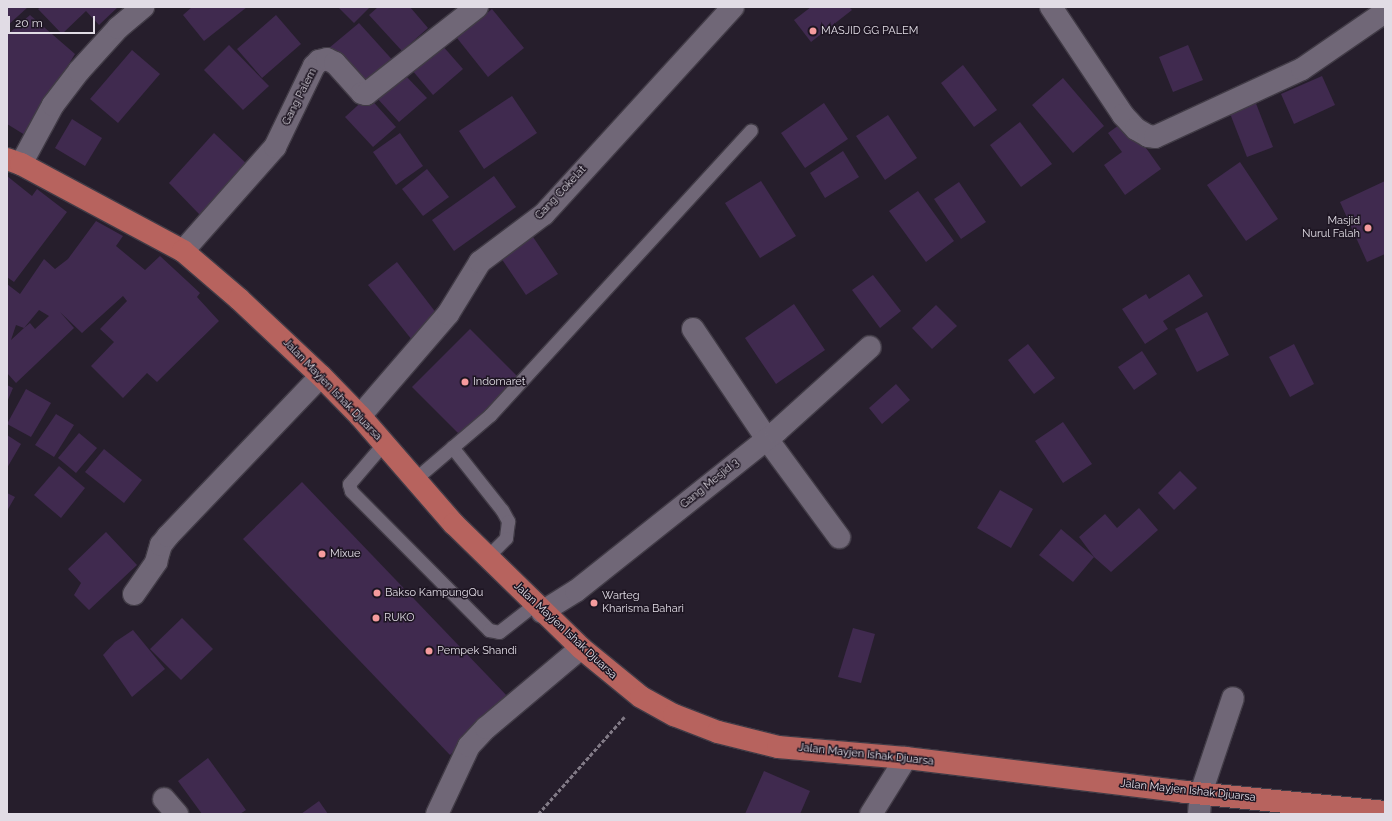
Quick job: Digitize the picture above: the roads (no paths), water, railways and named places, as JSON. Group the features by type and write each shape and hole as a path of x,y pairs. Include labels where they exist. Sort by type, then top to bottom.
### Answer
{"main road":[{"name":"Jalan Mayjen Ishak Djuarsa","path":"14,162 183,251 239,299 321,376 360,416 416,480 488,557 538,608 581,648 641,697 674,715 718,732 778,746 906,758 1200,804 1385,812"}],"street":[{"path":"14,162 79,70 118,28 143,7"},
{"name":"Gang Palem","path":"183,251 275,147 314,66 319,61 327,59 335,63 362,92 366,94 477,7"},
{"name":"Gang Cokelat","path":"360,416 448,314 480,262 544,214 733,7"},
{"path":"1051,7 1123,115 1136,129 1148,136 1155,137 1302,70 1385,12"},
{"path":"693,328 767,439 839,537"},
{"name":"Gang Mesjid 3","path":"538,608 576,591 767,439 870,347"},
{"path":"134,594 156,562 161,545 168,536 321,376"},
{"path":"437,814 469,746 486,728 581,648"},
{"path":"1200,804 1233,698"},
{"path":"871,814 906,758"}],"lane":[{"path":"416,480 490,415 751,130"},
{"path":"384,443 349,484 351,491 489,630 499,632 538,608"},
{"path":"452,447 502,510 508,522 506,538 488,557"}],"place":[{"name":"MASJID GG PALEM","path":"813,31"},
{"name":"Masjid Nurul Falah","path":"1368,228"},
{"name":"Indomaret","path":"465,382"},
{"name":"Mixue","path":"322,554"},
{"name":"Bakso KampungQu","path":"377,593"},
{"name":"Warteg Kharisma Bahari","path":"594,603"},
{"name":"RUKO","path":"376,618"},
{"name":"Pempek Shandi","path":"429,651"}]}
